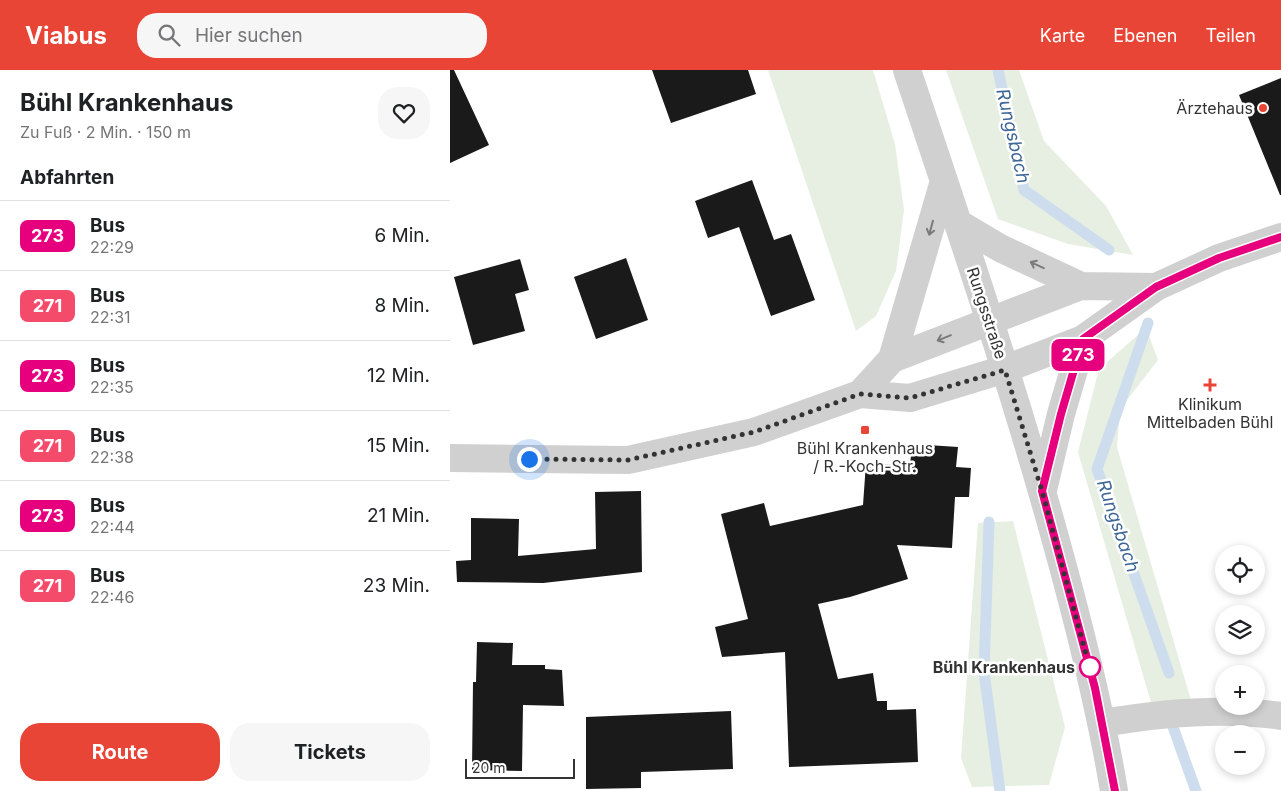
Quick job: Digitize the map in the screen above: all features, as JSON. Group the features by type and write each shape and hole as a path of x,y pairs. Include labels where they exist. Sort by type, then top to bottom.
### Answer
{"street":[{"name":"Rungsstraße","path":"907,70 958,223 1042,491 1103,723 1114,791"},
{"path":"892,359 944,180"},
{"path":"958,223 1000,248 1081,286"},
{"path":"450,458 628,460 754,432 860,394 910,398 1005,370 1083,339 1156,287 1219,258 1281,236"},
{"path":"860,394 892,359 1081,286 1156,287"},
{"path":"1042,491 1061,414 1083,339"},
{"path":"1103,723 1148,715 1232,711 1281,716"}],"shaded area":[{"path":"768,70 873,70 895,144 904,210 896,271 876,316 856,331"},
{"path":"946,70 1019,70 1044,141 1106,206 1133,255 1068,244 998,219"},
{"path":"1146,328 1158,360 1120,409 1117,447 1192,704 1152,706 1078,452 1099,369"},
{"path":"1013,521 1065,727 1049,785 972,787 961,758 978,523"}],"building":[{"path":"450,70 454,70 489,145 450,163"},
{"path":"652,70 748,70 756,94 671,123"},
{"name":"Ärztehaus","path":"1281,78 1281,195 1280,195 1239,95"},
{"path":"752,180 774,240 791,234 815,300 771,316 739,227 708,238 695,201"},
{"path":"626,258 648,320 596,339 574,277"},
{"path":"520,259 529,290 515,294 525,331 473,345 454,277"},
{"path":"912,444 958,447 956,467 971,468 969,497 955,497 952,548 897,545 908,579 850,597 818,604 838,679 873,673 877,701 887,701 887,710 916,709 918,762 789,767 785,652 722,657 715,627 748,619 721,514 764,503 770,526 863,505 866,463 910,466"},
{"path":"641,491 642,572 543,583 457,582 456,561 471,560 471,518 519,519 518,556 596,549 595,492"},
{"path":"477,642 513,643 512,665 545,665 545,669 562,670 564,706 523,705 522,771 472,770 473,682 476,682"},
{"path":"731,711 733,769 641,772 641,788 586,789 586,717"}],"waterway":[{"name":"Rungsbach","path":"998,70 1024,190 1109,250"},
{"name":"Rungsbach","path":"1148,323 1097,469 1169,673"},
{"path":"989,522 984,672 1000,791"},
{"name":"Rungsbach","path":"1173,727 1196,791"}],"bus line":[{"name":"273","path":"1115,791 1095,688 1042,491 1061,414 1083,339 1156,287 1219,258 1281,237"}],"place":[{"name":"Ärztehaus","path":"1263,108"},
{"name":"Klinikum Mittelbaden Bühl","path":"1210,385"},
{"name":"Bühl Krankenhaus / R.-Koch-Str.","path":"865,430"},
{"name":"Bühl Krankenhaus","path":"1090,667"}],"route":[{"path":"529,459 628,460 754,432 860,394 910,398 1005,370 1042,491 1091,673 1090,667"}]}
